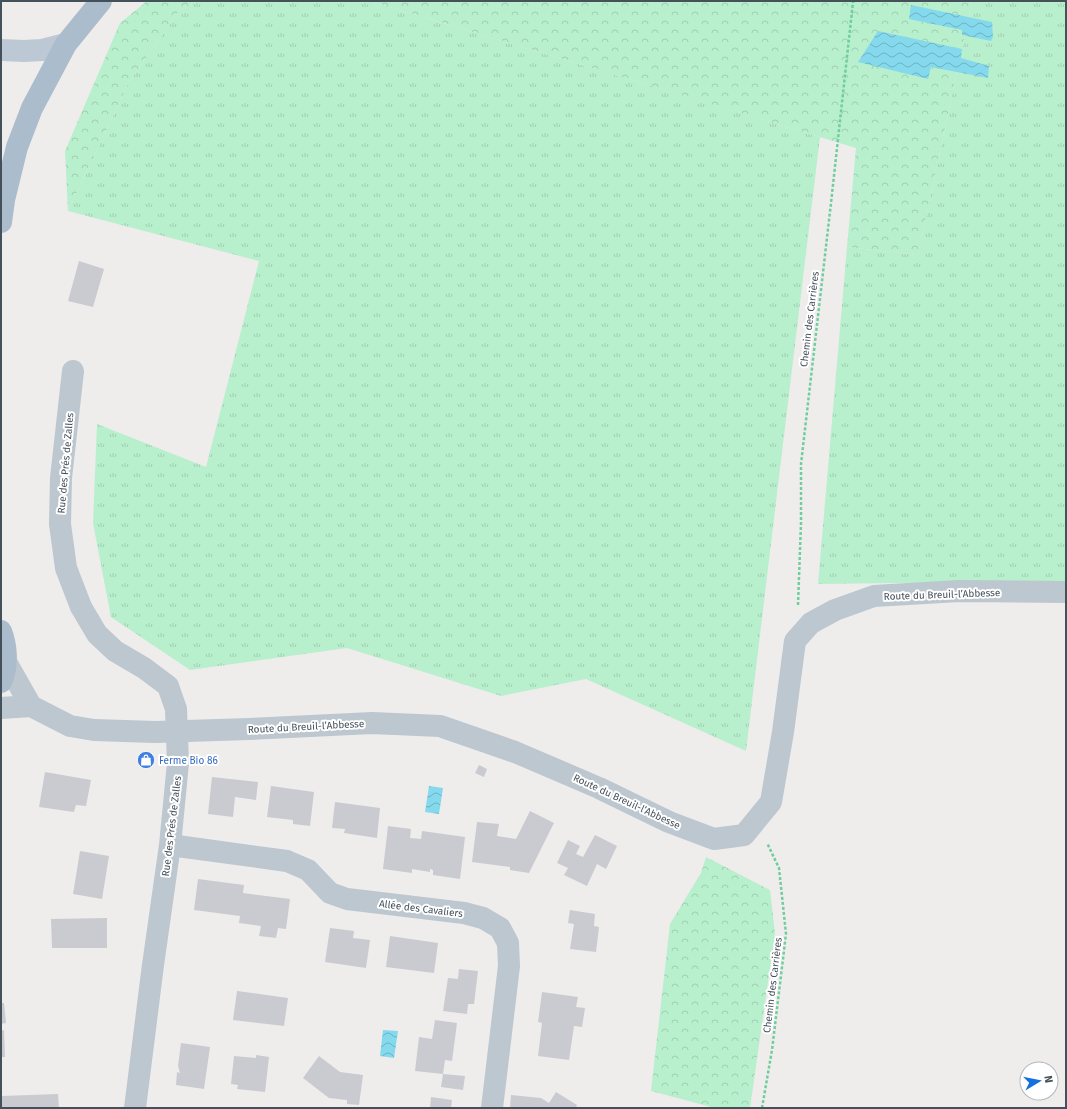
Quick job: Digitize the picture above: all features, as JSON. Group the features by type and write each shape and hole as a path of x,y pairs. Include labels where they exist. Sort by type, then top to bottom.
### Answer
{"main road":[{"path":"1,222 4,200 17,147 32,108 66,44 101,1"},
{"path":"1,50 42,50 66,44"},
{"path":"1,631 5,641 3,672"}],"street":[{"name":"Rue des Prés de Zalles","path":"73,371 61,478 60,524 66,568 81,607 97,634 115,651 144,668 168,686 176,709 178,731 178,763 170,845 135,1108"},
{"name":"Route du Breuil-l’Abbesse","path":"32,706 70,726 94,730 155,732 372,723 440,726 515,752 599,788 669,822 714,839 744,835 771,802 783,732 795,641 811,623 836,610 874,596 959,591 1066,592"},
{"path":"3,672 32,706"},
{"path":"1,708 32,706"},
{"name":"Allée des Cavaliers","path":"170,845 287,861 308,870 330,893 347,899 464,913 483,918 500,928 508,943 509,966 492,1108"}],"path":[{"name":"Chemin des Carrières","path":"798,608 801,524 800,464 854,1"},
{"name":"Chemin des Carrières","path":"756,822 779,868 786,934 772,1050 762,1108"}],"green space":[{"path":"147,1 196,1 179,11 129,82 68,211 65,151 120,23"},
{"path":"196,1 370,1 820,137 746,751 586,679 501,696 347,648 190,670 111,617 93,523 97,424 206,467 259,261 68,211 129,82 179,11"},
{"path":"370,1 972,1 918,255 847,247 856,148"},
{"path":"972,1 1066,1 1066,581 818,584 847,247 918,255"},
{"path":"706,857 770,890 775,933 750,1108 715,1108 651,1091 670,924 701,873"}],"water":[{"path":"911,5 992,22 993,37 991,41 962,35 962,30 909,19"},
{"path":"878,31 962,49 961,58 989,66 988,78 931,67 928,79 858,62"},
{"path":"429,786 443,788 439,814 425,812"},
{"path":"383,1030 398,1031 394,1058 380,1056"}],"building":[{"path":"79,261 104,269 93,307 68,301"},
{"path":"479,765 487,769 484,777 475,773"},
{"path":"45,772 91,780 86,806 76,805 74,812 39,807"},
{"path":"212,777 258,782 256,800 235,797 233,817 208,814"},
{"path":"271,786 314,792 310,826 293,824 293,820 267,817"},
{"path":"335,802 380,808 377,838 344,833 345,829 332,828"},
{"path":"530,811 554,823 529,873 510,870 510,867 472,862 477,822 499,824 497,836 516,839"},
{"path":"388,826 411,829 410,838 421,839 422,831 465,837 460,879 433,875 433,870 430,869 430,872 412,869 412,873 383,869"},
{"path":"595,835 617,846 606,869 597,864 587,886 564,875 568,868 557,863 568,840 580,846 576,854 583,857"},
{"path":"80,851 109,856 102,899 73,894"},
{"path":"198,879 244,885 243,893 290,899 286,929 278,928 276,938 259,936 261,926 239,923 240,916 194,910"},
{"path":"570,910 595,914 594,926 599,927 596,952 570,949 574,924 568,923"},
{"path":"107,918 107,948 52,948 51,919"},
{"path":"330,928 354,931 353,938 370,940 366,968 325,962"},
{"path":"390,936 438,943 434,973 386,967"},
{"path":"459,969 478,971 474,1004 468,1004 467,1014 443,1011 448,978 458,979"},
{"path":"237,991 288,998 284,1026 233,1020"},
{"path":"542,992 578,997 576,1007 585,1008 582,1027 574,1026 569,1060 538,1056 542,1023 538,1022"},
{"path":"1,1003 4,1003 6,1023 1,1024"},
{"path":"435,1020 457,1023 452,1061 445,1060 443,1074 415,1071 419,1037 432,1039"},
{"path":"4,1030 5,1057 1,1057 1,1031"},
{"path":"181,1043 210,1047 204,1089 176,1085 177,1072 180,1073 178,1066"},
{"path":"256,1055 269,1057 265,1092 237,1089 238,1085 231,1084 234,1056 256,1058"},
{"path":"319,1056 340,1072 363,1075 359,1105 347,1104 347,1100 329,1098 303,1078"},
{"path":"443,1074 465,1076 463,1090 441,1087"},
{"path":"556,1092 577,1105 576,1108 510,1108 511,1095 541,1098 549,1103"},
{"path":"58,1094 59,1108 1,1108 1,1096"},
{"path":"431,1097 452,1100 451,1108 430,1108"}],"place":[{"name":"Ferme Bio 86","path":"146,760"}]}
